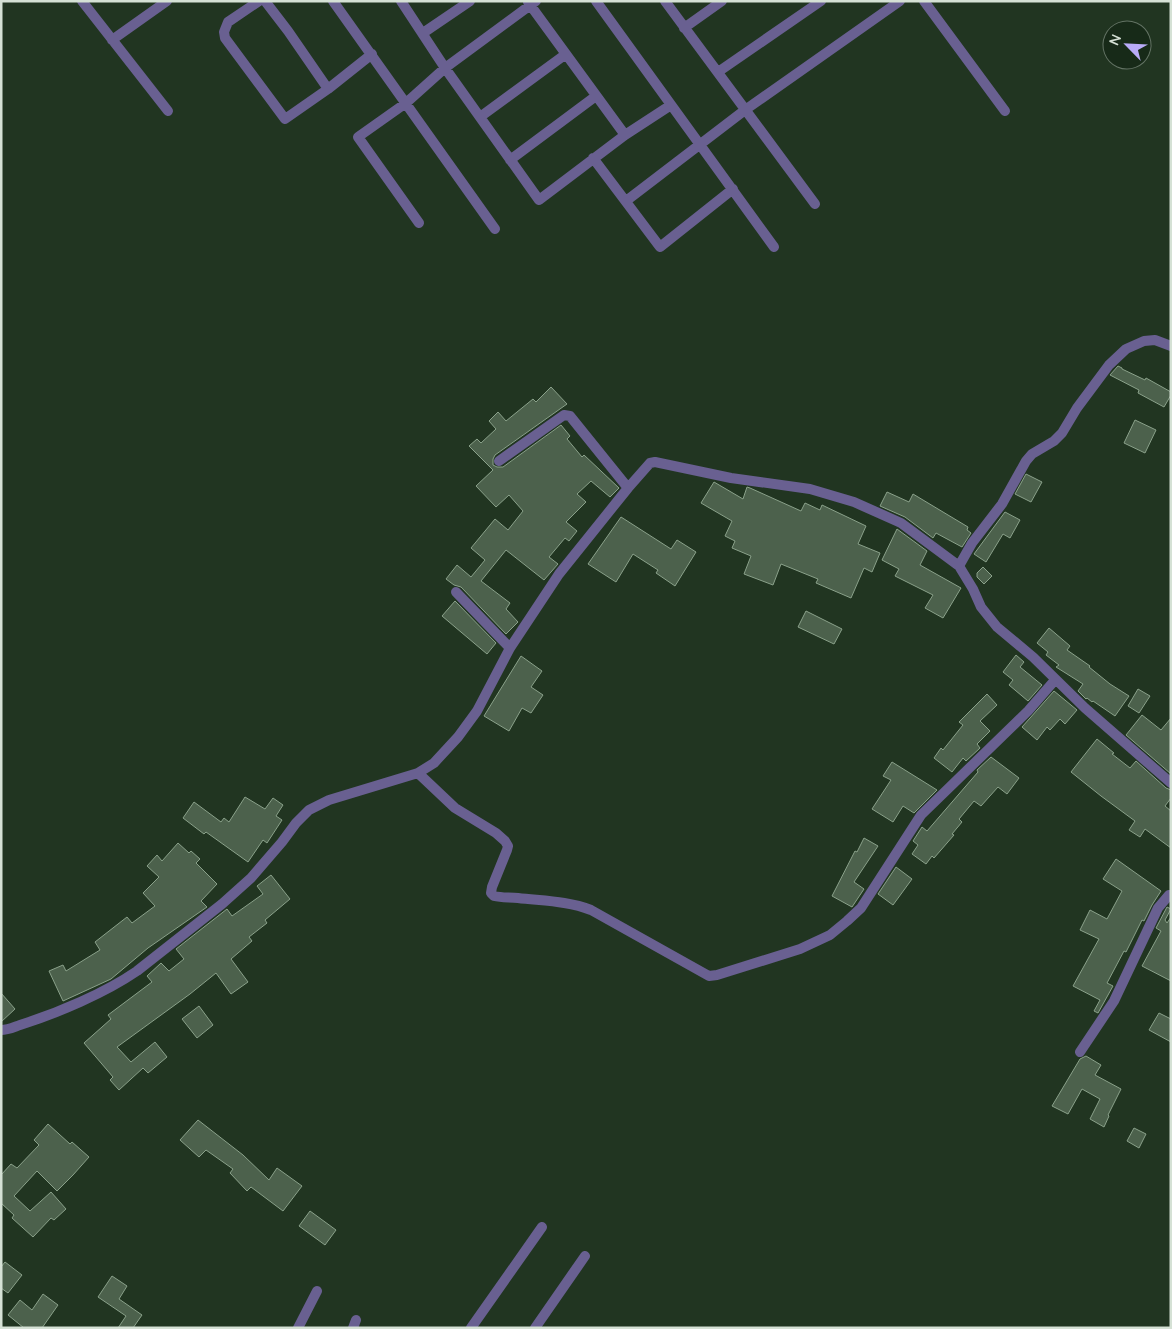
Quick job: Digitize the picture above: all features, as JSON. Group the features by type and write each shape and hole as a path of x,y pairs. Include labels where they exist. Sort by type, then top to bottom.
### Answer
{"street":[{"path":"112,40 167,1"},
{"path":"259,1 228,22 224,32 225,38 285,119 372,54"},
{"path":"264,1 328,88"},
{"path":"333,1 495,229"},
{"path":"401,1 445,68 539,200 593,158 671,105"},
{"path":"423,33 470,1"},
{"path":"596,1 774,247"},
{"path":"665,1 815,204"},
{"path":"684,28 722,1"},
{"path":"718,72 821,1"},
{"path":"626,201 745,110 900,1"},
{"path":"924,1 1005,111"},
{"path":"83,2 168,111"},
{"path":"419,223 358,137 406,103 445,68 531,3 625,135"},
{"path":"480,117 566,54"},
{"path":"510,160 596,96"},
{"path":"593,158 660,247 733,189"},
{"path":"959,566 972,543 1002,504 1026,460 1032,454 1054,441 1062,433 1082,401 1114,360 1126,349 1144,341 1156,340 1171,346"},
{"path":"499,461 564,415 570,416 628,488"},
{"path":"1,1030 61,1010 123,981 138,971 222,904 251,878 303,816 318,805 418,773 434,763 458,737 477,711 510,648 560,574 650,463 656,462 731,478 810,490 854,502 901,523 959,566 987,617 1033,656 1055,680 1171,783"},
{"path":"456,592 510,648"},
{"path":"418,773 455,808 496,833 505,841 508,846 492,888 494,896 578,905 591,910 709,976 717,975 800,949 830,935 847,922 861,908 884,874 902,841 921,815 1016,723 1055,680"},
{"path":"1080,1052 1114,1000 1158,908 1170,894"},
{"path":"471,1328 542,1226"},
{"path":"535,1328 585,1256"},
{"path":"298,1328 317,1291"}],"building":[{"path":"1118,366 1145,380 1146,378 1171,392 1164,407 1138,393 1139,390 1110,375"},
{"path":"551,387 567,404 495,455 493,465 503,467 561,425 570,436 567,439 582,457 584,455 619,488 610,497 591,481 577,494 586,502 566,522 577,531 569,541 565,538 549,557 558,564 544,580 506,550 481,581 510,603 506,609 518,622 506,634 461,587 454,585 446,579 457,565 471,577 485,560 471,548 495,519 508,530 523,511 509,495 496,507 476,486 493,470 469,446 477,439 481,443 496,429 489,421 498,412 506,421 533,399 536,402"},
{"path":"1135,420 1156,430 1145,453 1124,443"},
{"path":"1026,474 1042,482 1031,502 1015,494"},
{"path":"714,482 743,499 747,487 801,511 805,503 820,510 822,505 866,526 858,544 880,553 872,572 864,568 851,598 816,583 818,579 781,564 773,585 744,574 751,556 732,548 735,541 725,536 732,521 701,503"},
{"path":"887,492 909,502 913,494 968,527 967,530 971,533 962,547 936,533 933,538 905,517 880,506"},
{"path":"1005,512 1020,520 1010,538 1003,534 986,562 974,554"},
{"path":"621,517 671,549 677,540 696,552 675,586 656,573 658,570 633,554 616,582 588,564"},
{"path":"897,529 927,551 920,565 961,588 943,618 925,608 933,595 895,576 899,569 882,560"},
{"path":"983,567 992,576 984,584 977,577 977,573"},
{"path":"455,601 496,643 487,654 442,616"},
{"path":"806,611 842,629 834,644 798,627"},
{"path":"1049,628 1070,646 1067,650 1090,666 1110,684 1129,696 1115,716 1093,701 1086,699 1078,691 1083,684 1056,667 1059,665 1046,655 1048,652 1037,643"},
{"path":"1016,655 1024,662 1020,667 1042,685 1028,701 1009,685 1013,680 1003,672"},
{"path":"521,656 542,671 531,687 543,695 531,713 522,708 509,731 484,716"},
{"path":"1138,689 1150,696 1139,713 1128,706"},
{"path":"1054,691 1077,710 1065,724 1060,719 1050,730 1047,727 1037,740 1022,727"},
{"path":"987,694 997,705 980,721 990,731 977,744 980,748 966,761 963,758 952,772 934,758 963,725 959,722"},
{"path":"1142,715 1161,730 1171,718 1171,774 1126,735"},
{"path":"1097,739 1130,768 1136,761 1166,788 1171,790 1171,798 1165,806 1171,811 1171,848 1145,829 1140,837 1129,830 1135,821 1071,772"},
{"path":"991,757 1019,778 1007,794 998,787 981,806 974,801 959,819 962,822 952,834 954,835 934,858 932,856 926,864 912,854 918,845 913,841 922,827 927,831 978,772 977,770"},
{"path":"892,762 937,790 914,813 903,806 893,822 872,809 891,780 883,776"},
{"path":"245,797 265,809 273,798 283,805 276,816 282,820 267,843 263,840 248,862 183,818 194,802 221,822 224,818 229,822"},
{"path":"864,838 878,846 854,882 864,889 852,907 832,896 855,851 857,852"},
{"path":"178,843 189,853 191,851 200,859 196,863 217,884 201,901 207,907 148,948 111,979 63,1001 49,971 63,965 66,971 100,950 95,942 127,917 132,923 155,906 143,893 159,877 147,866 157,855 162,861"},
{"path":"1116,859 1161,891 1144,921 1142,920 1126,952 1124,951 1107,983 1113,986 1098,1013 1094,1011 1100,1000 1073,986 1099,939 1080,930 1090,910 1107,919 1122,891 1103,879"},
{"path":"896,867 912,879 893,905 878,894"},
{"path":"271,875 290,899 265,920 267,923 249,937 252,941 231,959 248,982 231,994 216,973 117,1047 131,1062 155,1042 167,1057 148,1073 143,1068 119,1090 110,1080 113,1077 84,1043 111,1019 108,1015 152,982 147,976 161,963 169,971 184,959 176,949 227,909 232,916 263,894 257,886"},
{"path":"1167,907 1171,909 1165,920 1167,923 1171,917 1171,981 1142,966 1161,931 1156,928"},
{"path":"1,993 15,1009 1,1022"},
{"path":"199,1006 213,1025 197,1038 182,1019"},
{"path":"1159,1013 1171,1019 1171,1042 1149,1030"},
{"path":"1086,1056 1101,1065 1095,1075 1121,1089 1104,1127 1090,1119 1100,1099 1082,1089 1068,1114 1052,1106 1080,1059"},
{"path":"198,1120 243,1155 269,1180 277,1168 302,1186 283,1211 251,1187 247,1191 230,1173 233,1169 206,1150 199,1157 180,1140"},
{"path":"48,1124 70,1144 72,1142 89,1157 57,1191 37,1171 14,1196 30,1211 51,1192 66,1209 54,1220 51,1218 33,1237 12,1218 14,1215 1,1203 1,1175 11,1164 17,1168 39,1145 34,1140"},
{"path":"1134,1128 1146,1134 1139,1148 1127,1141"},
{"path":"310,1211 336,1230 325,1245 299,1226"},
{"path":"5,1262 22,1275 8,1293 1,1288 1,1267"},
{"path":"112,1276 127,1286 119,1299 142,1315 133,1328 118,1328 126,1316 98,1297"},
{"path":"43,1294 58,1305 42,1328 24,1328 8,1315 20,1300 32,1310"}]}
